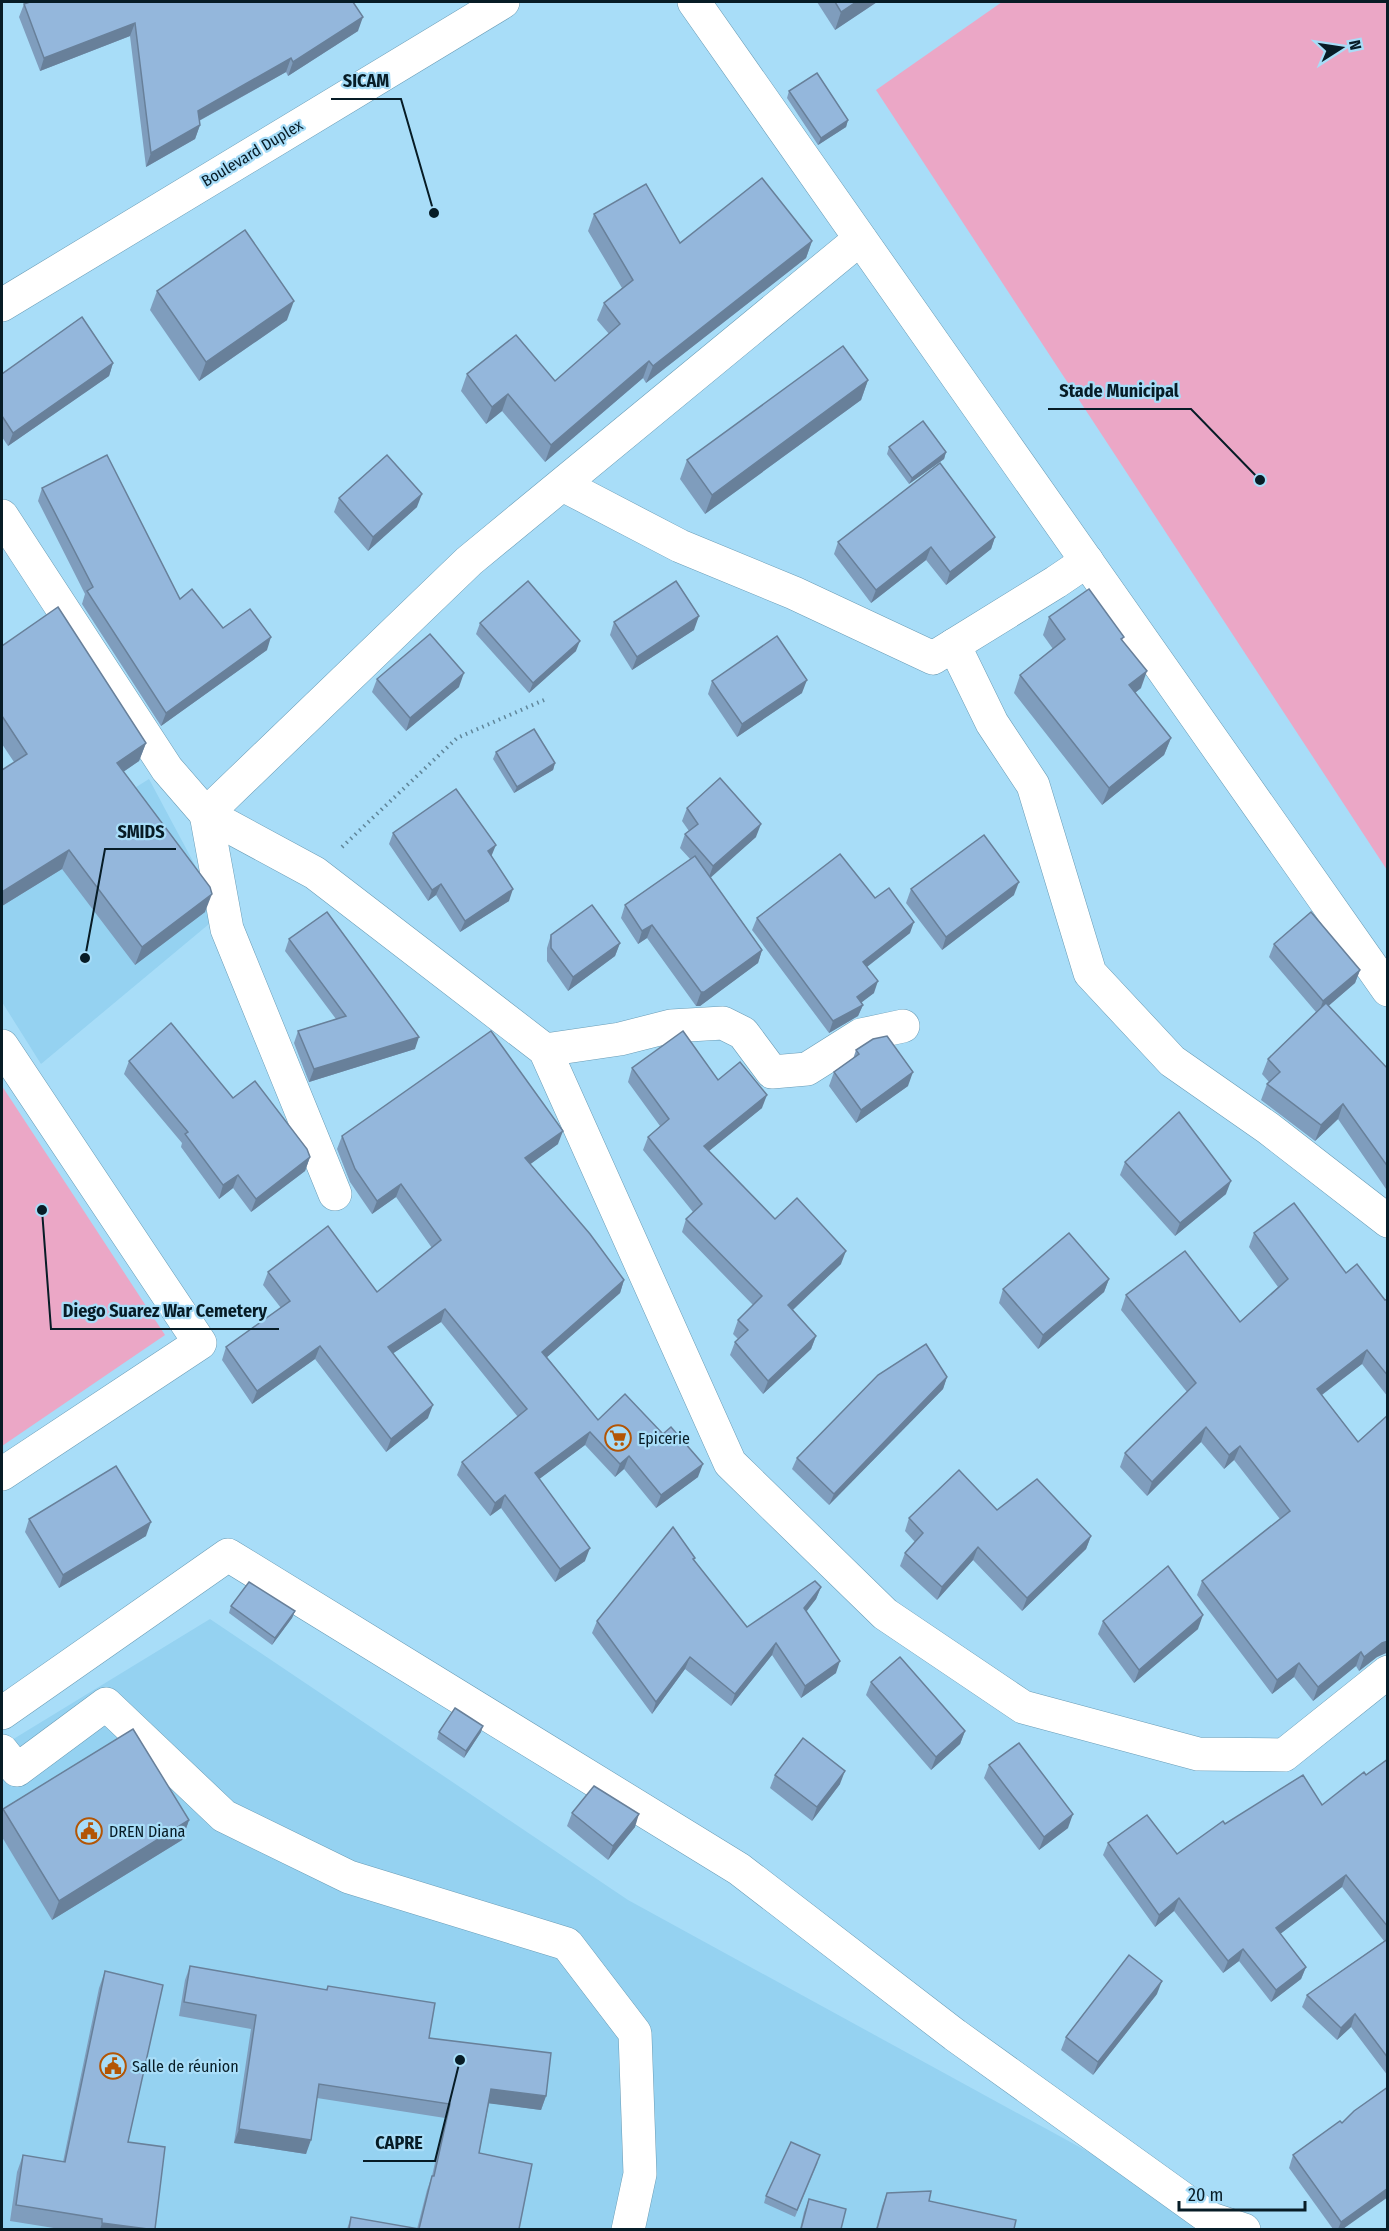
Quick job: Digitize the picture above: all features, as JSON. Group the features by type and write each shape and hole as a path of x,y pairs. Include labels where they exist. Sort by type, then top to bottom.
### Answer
{"street":[{"path":"694,2 1388,990"},
{"name":"Boulevard Duplex","path":"2,305 491,5"},
{"path":"206,814 469,561 860,239"},
{"path":"563,485 680,546 794,593 933,658 1087,561"},
{"path":"2,516 166,769 206,814 315,873 545,1050 730,1463 885,1614 1023,1707 1198,1754 1284,1755 1388,1672"},
{"path":"954,645 992,723 1033,785 1090,973 1172,1060 1268,1128 1388,1221"},
{"path":"206,814 227,928 335,1194"},
{"path":"545,1050 620,1039 671,1026 723,1023 743,1033 772,1072 807,1069 861,1035 903,1026"},
{"path":"2,1046 200,1343 2,1474"},
{"path":"2,1713 228,1555 739,1869 955,2035 1210,2219 1244,2229"},
{"path":"2,1751 17,1770 106,1704 224,1816 349,1877 567,1944 635,2033 640,2174 628,2229"}],"path":[{"path":"315,873 457,738 544,700"}],"shaded area":[{"path":"1002,2 1387,2 1387,870 876,90"},
{"path":"149,779 221,914 41,1064 2,1002 2,808 36,850"},
{"path":"2,1086 165,1335 2,1446"},
{"path":"210,1619 628,1900 1211,2219 1187,2230 2,2230 2,1746"}],"building":[{"path":"30,2 353,2 363,17 293,62 291,58 198,111 200,125 151,153 135,23 44,58 24,4"},
{"path":"835,2 856,2 841,12"},
{"path":"817,73 848,120 821,138 789,91"},
{"path":"762,178 812,241 653,366 649,361 551,445 508,394 492,407 467,374 516,335 555,381 620,324 604,303 633,280 594,214 646,184 680,243"},
{"path":"245,230 294,301 206,362 157,291"},
{"path":"82,317 113,363 13,433 2,416 2,374"},
{"path":"843,346 868,380 712,495 687,460"},
{"path":"923,421 946,452 912,478 889,447"},
{"path":"107,455 180,599 192,589 223,628 250,609 271,637 166,713 87,591 93,587 42,488"},
{"path":"387,455 422,494 373,537 339,498"},
{"path":"940,463 995,537 950,572 931,547 876,590 838,542"},
{"path":"528,581 580,641 533,683 480,623"},
{"path":"676,581 699,616 637,657 614,622"},
{"path":"1089,589 1124,637 1121,639 1147,671 1129,685 1171,738 1109,788 1020,675 1065,639 1049,617"},
{"path":"58,607 146,743 117,763 210,887 212,894 142,947 69,850 2,892 2,770 27,754 2,716 2,646"},
{"path":"430,634 464,673 410,718 377,679"},
{"path":"777,636 807,680 742,724 712,681"},
{"path":"534,729 555,763 517,787 496,752"},
{"path":"720,778 761,824 713,866 685,834 698,824 687,808"},
{"path":"456,789 496,845 488,851 513,889 465,921 441,884 432,890 393,833"},
{"path":"984,835 1019,882 946,937 911,889"},
{"path":"840,854 875,898 889,888 914,922 863,962 878,981 857,997 863,1005 833,1021 757,918"},
{"path":"695,856 762,950 704,992 701,992 652,925 642,931 625,905"},
{"path":"592,905 620,943 573,977 551,948 551,935"},
{"path":"327,912 419,1037 314,1069 298,1031 346,1016 289,939"},
{"path":"1311,912 1360,970 1323,1001 1274,944"},
{"path":"1326,1003 1388,1069 1388,1167 1343,1104 1321,1125 1267,1084 1280,1072 1268,1059"},
{"path":"171,1023 233,1098 255,1081 307,1149 310,1157 256,1199 238,1175 223,1185 185,1134 188,1132 129,1061"},
{"path":"491,1031 563,1131 525,1158 590,1234 624,1280 542,1352 598,1420 625,1394 663,1434 671,1427 703,1464 661,1495 629,1456 620,1464 590,1432 535,1473 590,1548 560,1569 505,1495 495,1503 462,1462 527,1409 445,1309 388,1347 433,1405 391,1439 320,1346 257,1391 226,1347 290,1301 268,1272 328,1226 377,1292 441,1240 401,1184 377,1201 355,1169 342,1136"},
{"path":"683,1031 718,1080 740,1062 767,1095 704,1146 775,1219 797,1198 846,1251 788,1305 816,1336 768,1381 735,1342 748,1330 738,1320 762,1296 686,1219 702,1204 648,1137 669,1119 632,1068"},
{"path":"887,1036 913,1072 861,1110 834,1072 859,1054 856,1050 873,1039"},
{"path":"1179,1112 1231,1181 1180,1223 1125,1162"},
{"path":"1294,1203 1346,1273 1357,1264 1385,1300 1388,1299 1388,1376 1367,1350 1317,1389 1358,1442 1388,1415 1388,1641 1364,1657 1361,1652 1318,1687 1299,1663 1277,1680 1202,1581 1290,1511 1240,1446 1229,1455 1206,1427 1152,1482 1125,1453 1196,1383 1126,1295 1185,1251 1240,1322 1288,1279 1254,1233"},
{"path":"1069,1233 1109,1279 1043,1335 1003,1289"},
{"path":"926,1344 947,1377 834,1494 797,1458 878,1375"},
{"path":"116,1466 151,1522 63,1575 29,1519"},
{"path":"959,1470 997,1510 1037,1479 1091,1536 1027,1598 978,1547 942,1587 905,1553 923,1533 909,1518"},
{"path":"673,1527 695,1558 693,1559 747,1627 815,1581 821,1587 804,1608 840,1661 805,1686 776,1643 735,1694 690,1657 656,1702 597,1621"},
{"path":"1168,1566 1203,1615 1139,1670 1103,1621"},
{"path":"249,1582 295,1611 275,1638 231,1606"},
{"path":"900,1657 965,1731 936,1757 871,1682"},
{"path":"455,1708 483,1726 466,1751 439,1732"},
{"name":"DREN Diana","path":"133,1729 189,1820 59,1901 3,1809"},
{"path":"803,1738 845,1771 817,1807 775,1775"},
{"path":"1019,1743 1073,1814 1044,1837 989,1765"},
{"path":"1388,1759 1388,1927 1346,1875 1276,1928 1306,1967 1276,1990 1243,1949 1228,1961 1179,1898 1159,1915 1108,1843 1147,1815 1177,1854 1223,1821 1225,1824 1303,1775 1322,1805 1364,1772 1366,1775"},
{"path":"594,1786 639,1814 613,1846 572,1813"},
{"path":"1388,1939 1388,2058 1355,2014 1341,2028 1307,1995"},
{"path":"1129,1955 1162,1981 1098,2062 1066,2037"},
{"path":"190,1966 327,1990 328,1986 435,2003 429,2038 551,2053 546,2096 491,2089 479,2153 532,2164 519,2229 419,2229 432,2176 434,2176 450,2104 319,2084 311,2140 239,2129 256,2015 184,2002"},
{"path":"105,1971 163,1985 128,2142 165,2147 155,2229 102,2223 102,2219 16,2205 23,2155 65,2162"},
{"path":"1388,2087 1388,2188 1341,2222 1293,2155 1340,2121 1342,2123 1354,2111"},
{"path":"791,2142 820,2155 797,2210 766,2196"},
{"path":"931,2191 929,2201 1016,2220 1014,2229 877,2229 887,2193"},
{"path":"809,2199 846,2209 841,2229 801,2229"},
{"path":"351,2217 419,2229 349,2229"}],"place":[{"name":"SICAM","path":"434,213"},
{"name":"Stade Municipal","path":"1260,480"},
{"name":"SMIDS","path":"85,958"},
{"name":"Diego Suarez War Cemetery","path":"42,1210"},
{"name":"Epicerie","path":"618,1438"},
{"name":"DREN Diana","path":"89,1831"},
{"name":"CAPRE","path":"460,2060"},
{"name":"Salle de réunion","path":"113,2066"}]}
